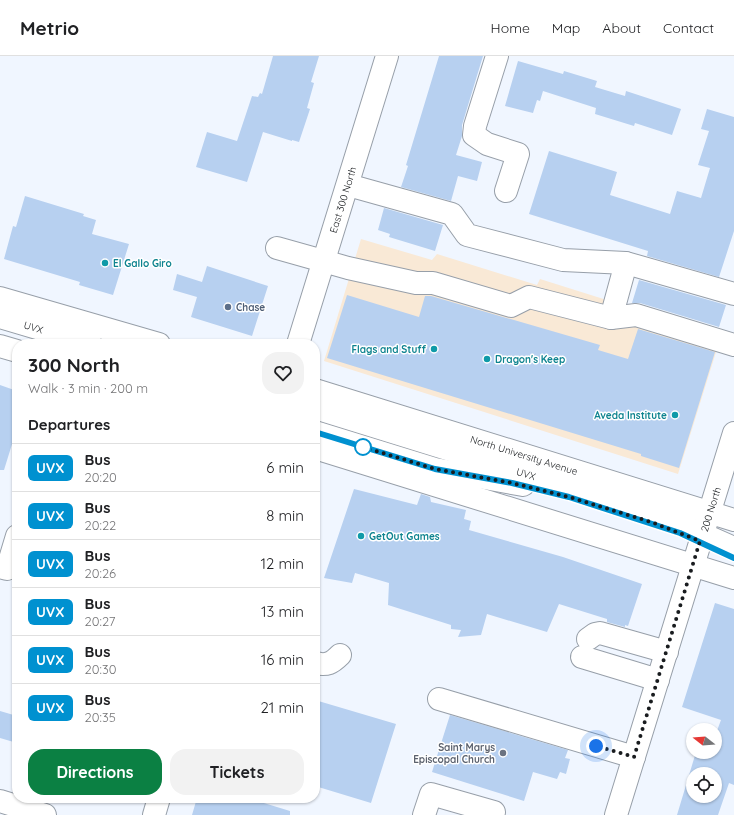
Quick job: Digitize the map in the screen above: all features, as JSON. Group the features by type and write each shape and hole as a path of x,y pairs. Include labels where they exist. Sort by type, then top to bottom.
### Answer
{"main road":[{"name":"East 300 North","path":"300,339 387,56"},
{"path":"497,56 475,126 474,135 487,144 518,154 506,191"},
{"path":"348,185 452,214 467,235 563,260 626,263 734,294"},
{"path":"277,248 324,262 416,283 433,283 511,306 529,297 611,318 636,315 734,345"},
{"path":"611,318 626,263"},
{"path":"0,298 142,339"},
{"name":"UVX","path":"0,317 73,339"},
{"name":"UVX","path":"0,328 35,339"},
{"path":"0,346 12,350"},
{"name":"North University Avenue","path":"320,392 734,520"},
{"name":"UVX","path":"320,410 640,509 673,521 734,558"},
{"name":"200 North","path":"616,815 734,433"},
{"name":"UVX","path":"320,434 435,469 512,483 569,497 734,548"},
{"path":"320,450 734,578"},
{"path":"0,567 7,569 12,552"},
{"path":"658,680 585,648 595,634 600,633 667,652"},
{"path":"320,664 331,664 340,655"},
{"path":"439,699 634,757"},
{"path":"424,815 431,794 494,812 493,815"},
{"path":"0,801 45,815"},
{"path":"154,815 158,803"}],"shaded area":[{"path":"361,239 432,260 437,254 537,285 540,279 721,336 678,474 324,361"}],"building":[{"path":"273,56 319,56 311,82 314,83 307,108 310,109 299,142 263,132 247,182 196,167 207,132 237,141 252,96 258,97 260,93 262,94"},
{"path":"439,56 483,56 462,125 462,136 456,155 482,162 477,181 458,176 451,201 401,187 408,166 406,165"},
{"path":"518,61 563,74 564,71 597,81 595,87 625,96 626,91 681,109 672,135 635,123 634,126 595,114 596,108 543,91 540,101 537,100 533,113 505,106"},
{"path":"707,109 734,117 734,231 719,277 647,256 648,251 529,214 549,151 617,172 610,195 670,214 677,191 701,198 710,168 698,165 709,131 701,129"},
{"path":"25,196 84,214 83,216 96,220 92,234 129,244 113,295 79,285 80,282 4,259 13,226 16,227"},
{"path":"384,208 443,225 435,251 389,237 390,234 378,230"},
{"name":"Chase","path":"207,266 268,286 252,336 191,317 197,297 173,290 177,274 202,282"},
{"path":"639,280 726,305 719,327 640,303 632,303"},
{"path":"347,295 419,317 425,296 431,296 600,345 598,350 628,359 638,329 715,352 679,468 641,456 641,454 327,358"},
{"path":"0,385 12,389 12,444 4,470 0,470"},
{"path":"354,489 417,505 421,494 430,497 431,502 466,510 464,519 471,521 469,530 563,557 642,584 628,626 625,625 625,627 607,622 607,619 559,604 547,632 487,614 481,635 458,637 461,630 451,629 451,625 388,605 389,583 355,573 352,583 324,578"},
{"path":"715,603 734,609 734,785 729,783 718,815 677,815 686,785 686,803 722,803 722,767 691,767 694,759 722,759 722,723 720,723 721,720 682,707"},
{"path":"320,701 396,724 371,803 320,788"},
{"path":"0,711 12,715 12,742 0,738"},
{"name":"Saint Marys Episcopal Church","path":"450,715 568,750 565,758 570,759 566,774 560,772 557,779 533,772 524,801 432,772"},
{"path":"196,803 264,803 290,811 290,815 192,815"}],"bus line":[{"name":"UVX","path":"320,434 435,469 512,483 569,497 651,522 700,541 734,558"}],"place":[{"name":"El Gallo Giro","path":"105,263"},
{"name":"Chase","path":"228,307"},
{"name":"Flags and Stuff","path":"434,349"},
{"name":"Dragon's Keep","path":"487,359"},
{"name":"Aveda Institute","path":"675,415"},
{"name":"GetOut Games","path":"361,536"},
{"name":"Saint Marys Episcopal Church","path":"503,753"}],"route":[{"path":"363,447 435,469 512,483 569,497 651,522 700,541 634,757 596,746"}]}
